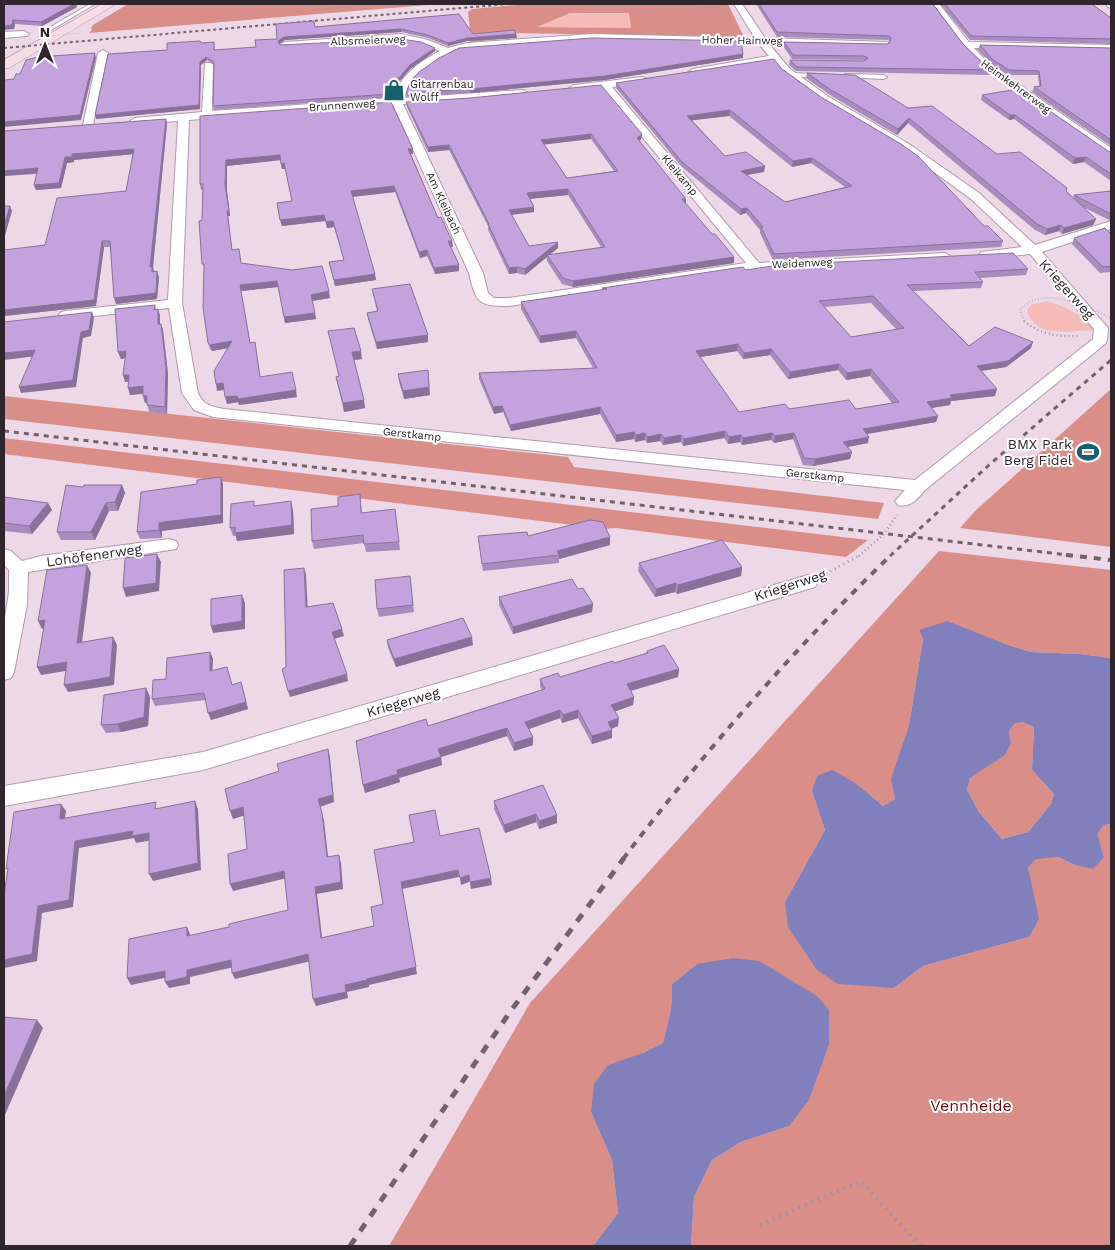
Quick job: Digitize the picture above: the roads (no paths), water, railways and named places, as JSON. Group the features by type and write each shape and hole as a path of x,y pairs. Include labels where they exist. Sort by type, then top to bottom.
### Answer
{"main road":[{"path":"4,65 110,4"}],"street":[{"name":"Kriegerweg","path":"738,4 762,41 792,75 825,99 906,146 957,182 1032,250 1101,328 1100,341 919,486"},
{"name":"Heimkehrerweg","path":"935,4 966,45 987,67 1111,153"},
{"path":"4,35 24,34"},
{"name":"Albsmeierweg","path":"286,45 401,37 425,42 448,51"},
{"name":"Hoher Hainweg","path":"397,102 398,95 420,66 448,51 466,46 568,38 884,44"},
{"path":"747,40 751,56 755,61"},
{"path":"966,45 1111,48"},
{"path":"88,125 103,53"},
{"path":"685,73 755,61 780,61"},
{"path":"207,115 208,65"},
{"path":"565,89 649,79"},
{"name":"Kleikamp","path":"605,85 755,266"},
{"name":"Brunnenweg","path":"126,122 536,92"},
{"name":"Am Kleibach","path":"397,102 476,273 481,295 491,302"},
{"name":"Gerstkamp","path":"184,117 176,303 190,393 194,403 203,410 243,416 919,486"},
{"name":"Weidenweg","path":"491,302 508,302 755,266 1013,253 1032,250 1111,226"},
{"path":"52,317 176,303"},
{"path":"904,501 919,486"},
{"name":"Lohöfenerweg","path":"4,672 20,578 11,562 41,562 169,545"},
{"name":"Kriegerweg","path":"4,796 203,761 808,582"}],"lane":[{"path":"81,5 92,5"},
{"path":"49,29 92,5"},
{"path":"792,75 828,76"},
{"path":"838,76 884,77"}],"railway":[{"path":"4,48 507,4"},
{"path":"911,537 989,465 1111,360"},
{"path":"4,431 911,537"},
{"path":"890,556 911,537"},
{"path":"911,537 1077,556"},
{"path":"1066,555 1111,560"},
{"path":"623,859 686,779 751,702 820,627 890,556"},
{"path":"350,1246 510,1012 624,858"}],"place":[{"name":"Gitarrenbau Wolff","path":"394,90"},
{"name":"BMX Park Berg Fidel","path":"1088,452"}],"park label":[{"name":"Vennheide","path":"971,1105"}]}
